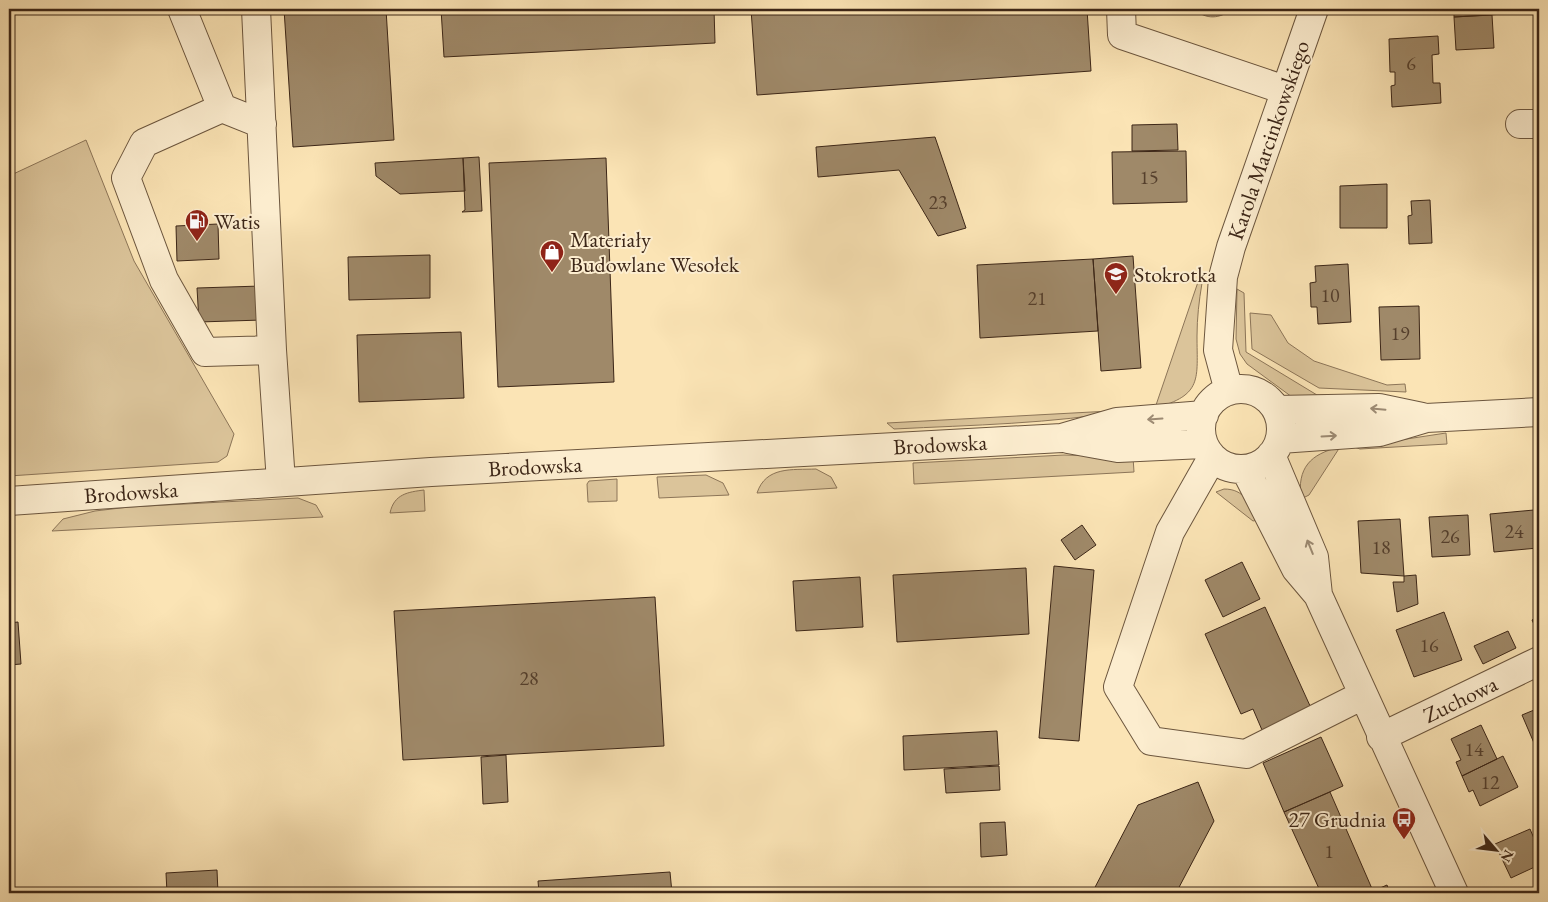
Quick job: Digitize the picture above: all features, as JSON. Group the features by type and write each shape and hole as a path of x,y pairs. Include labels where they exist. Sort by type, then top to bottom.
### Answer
{"street":[{"path":"182,9 222,108"},
{"path":"256,9 272,350 281,482"},
{"path":"1121,9 1122,35 1285,90"},
{"name":"Karola Marcinkowskiego","path":"1229,391 1218,350 1223,277 1231,247 1314,9"},
{"path":"262,124 222,108 144,142 126,178 164,280 206,352 272,350"},
{"path":"1248,389 1264,396 1277,410 1281,427 1275,447 1268,460 1252,469 1230,469 1208,451 1202,431 1204,415 1212,401 1229,391 1248,389"},
{"path":"1277,410 1379,408 1426,418"},
{"path":"1275,447 1379,432 1426,418 1539,412"},
{"name":"Brodowska","path":"9,501 281,482 1062,438 1117,422 1204,415"},
{"name":"Brodowska","path":"1062,438 1118,448 1208,451"},
{"path":"1275,447 1314,557 1318,595"},
{"path":"1208,451 1170,532 1118,687 1151,742 1246,754 1363,695"},
{"path":"1245,469 1296,569 1318,595 1381,737 1454,893"},
{"name":"Zuchowa","path":"1381,737 1539,660"}],"shaded area":[{"path":"1194,9 1232,9 1223,15 1213,17 1203,15"},
{"path":"86,140 134,261 234,434 227,456 218,462 9,476 9,176"},
{"path":"1198,282 1202,283 1197,323 1197,364 1194,383 1182,397 1155,408"},
{"path":"1237,289 1244,293 1246,352 1317,395 1330,395 1292,397 1247,364 1240,354 1236,339"},
{"path":"1250,313 1271,315 1288,343 1314,361 1387,385 1405,384 1406,392 1319,388 1252,349"},
{"path":"1129,410 1071,418 982,425 894,429 887,423"},
{"path":"1446,433 1447,444 1360,449 1354,447"},
{"path":"1340,447 1309,495 1301,499 1301,479 1308,464 1313,458"},
{"path":"1064,455 1133,457 1134,472 914,484 913,463"},
{"path":"816,469 831,477 837,488 757,493 761,484 773,474 789,470"},
{"path":"706,475 723,483 729,495 659,498 657,477"},
{"path":"617,479 617,501 588,502 587,484 589,481"},
{"path":"1224,489 1237,492 1246,498 1258,520 1253,521 1216,492"},
{"path":"424,490 425,511 390,513 395,502 402,495"},
{"path":"298,498 316,505 323,517 52,531 63,519 95,511 129,507"}],"building":[{"path":"284,9 386,9 394,140 293,147"},
{"path":"441,9 714,9 715,43 444,57"},
{"path":"751,9 1087,9 1091,71 757,95"},
{"path":"1454,9 1505,9 1505,14 1454,17"},
{"path":"1492,15 1494,48 1456,50 1454,17"},
{"path":"1438,36 1439,54 1432,55 1433,83 1440,83 1441,103 1392,107 1391,86 1395,85 1395,72 1390,72 1389,39"},
{"path":"1177,124 1178,150 1132,151 1132,125"},
{"path":"935,137 966,228 938,236 899,170 818,177 816,147"},
{"path":"1186,151 1187,202 1113,204 1112,152"},
{"path":"479,157 482,211 462,212 465,210 463,158"},
{"path":"463,158 465,191 400,194 376,176 375,163"},
{"name":"Materiały Budowlane Wesołek","path":"606,158 614,382 498,387 489,163"},
{"path":"1387,184 1387,228 1340,228 1340,186"},
{"path":"1430,200 1432,243 1409,244 1408,216 1412,215 1411,201"},
{"name":"Watis","path":"218,224 219,259 177,261 176,226"},
{"path":"430,255 430,298 349,300 348,257"},
{"name":"Stokrotka","path":"1133,256 1141,368 1101,371 1093,259"},
{"path":"1093,259 1098,331 980,338 977,265"},
{"path":"1348,264 1351,322 1318,324 1317,307 1311,307 1310,283 1316,282 1315,266"},
{"path":"261,286 262,320 199,322 197,288"},
{"path":"1419,306 1420,359 1381,360 1379,307"},
{"path":"461,332 464,398 359,402 357,335"},
{"path":"1534,510 1538,548 1494,552 1490,514"},
{"path":"1468,515 1470,555 1432,557 1429,517"},
{"path":"1400,519 1404,576 1361,573 1358,521"},
{"path":"1082,525 1096,545 1075,560 1061,540"},
{"path":"1242,562 1260,599 1223,617 1205,580"},
{"path":"1054,566 1094,570 1079,741 1039,738"},
{"path":"1026,568 1029,634 897,642 893,575"},
{"path":"1416,575 1418,604 1397,612 1393,582 1404,582 1404,576"},
{"path":"860,577 863,627 796,631 793,581"},
{"path":"655,597 664,746 403,760 394,611"},
{"path":"1265,607 1311,708 1262,730 1253,709 1241,714 1205,634"},
{"path":"1444,612 1462,660 1414,677 1396,630"},
{"path":"1539,616 1539,635 1532,620"},
{"path":"18,622 21,664 9,665 9,623"},
{"path":"1508,631 1516,648 1483,664 1474,646"},
{"path":"1539,708 1539,740 1534,743 1522,715"},
{"path":"1481,725 1497,759 1462,776 1456,762 1461,760 1451,739"},
{"path":"997,731 999,765 904,770 903,736"},
{"path":"1321,737 1343,786 1284,812 1263,763"},
{"path":"506,755 508,802 483,804 481,757"},
{"path":"1503,756 1518,787 1480,806 1473,790 1469,792 1462,776"},
{"path":"999,766 1000,790 946,793 944,769"},
{"path":"1198,782 1214,821 1176,893 1092,893 1138,805"},
{"path":"1330,792 1373,891 1368,893 1321,893 1284,812"},
{"path":"1005,822 1007,855 981,857 980,823"},
{"path":"1530,829 1539,850 1539,865 1511,878 1495,844"},
{"path":"217,870 218,893 167,893 166,873"},
{"path":"670,872 672,893 539,893 538,881"},
{"path":"1387,885 1390,893 1368,893 1373,891"}],"place":[{"name":"Watis","path":"197,242"},
{"name":"Materiały Budowlane Wesołek","path":"552,273"},
{"name":"Stokrotka","path":"1116,295"},
{"name":"27 Grudnia","path":"1404,840"}]}
